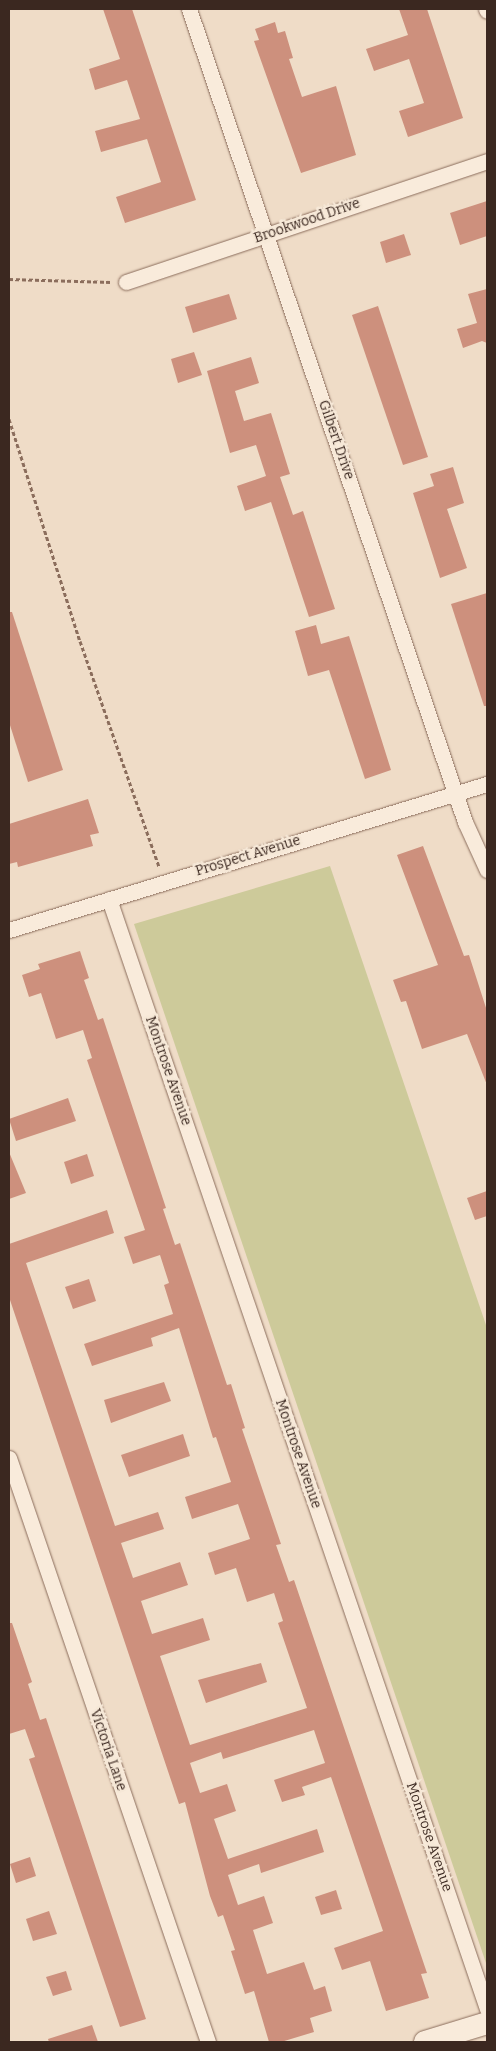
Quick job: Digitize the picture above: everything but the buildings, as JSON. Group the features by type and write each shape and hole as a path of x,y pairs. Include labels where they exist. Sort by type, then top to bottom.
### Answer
{"street":[{"name":"Gilbert Drive","path":"189,9 465,822 487,870"},
{"name":"Brookwood Drive","path":"126,282 487,161"},
{"name":"Prospect Avenue","path":"9,930 487,784"},
{"name":"Montrose Avenue","path":"110,899 487,2009"},
{"name":"Victoria Lane","path":"9,1458 208,2042"},
{"path":"425,2042 487,2023"}],"path":[{"path":"9,279 126,282"},
{"path":"9,419 80,642 164,883"}],"shaded area":[{"path":"330,866 487,1328 487,1966 134,924"}]}
